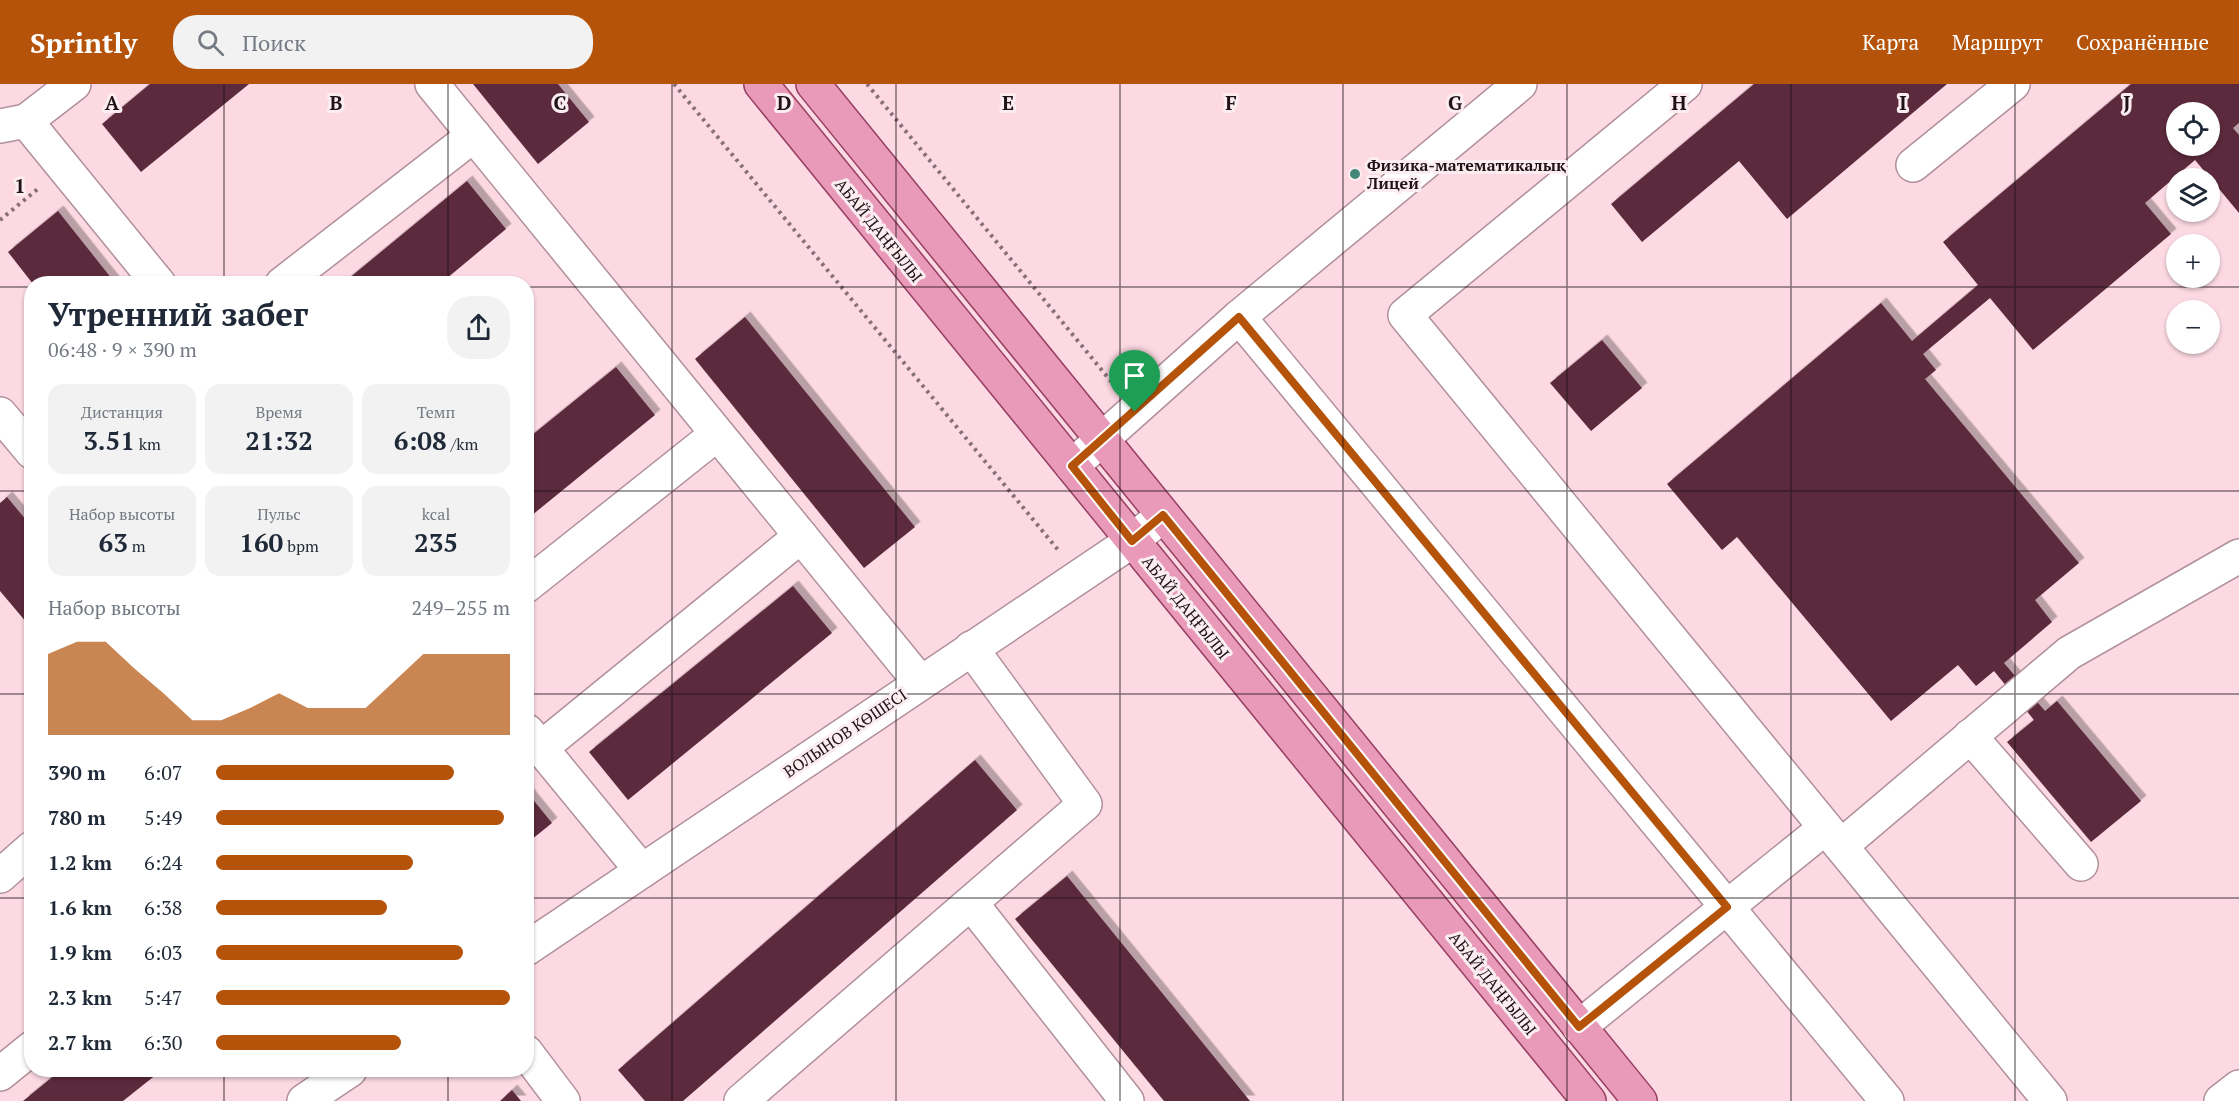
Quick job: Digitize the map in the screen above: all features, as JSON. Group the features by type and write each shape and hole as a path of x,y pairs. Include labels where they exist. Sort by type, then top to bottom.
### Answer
{"main road":[{"name":"АБАЙ ДАҢҒЫЛЫ","path":"761,84 1589,1101"},
{"path":"813,84 1640,1101"}],"street":[{"path":"432,84 920,682"},
{"path":"1072,466 1103,441 1239,317 1520,84"},
{"path":"1685,84 1405,315 2050,1101"},
{"path":"1913,165 2013,84"},
{"path":"71,85 13,123 63,168 152,276"},
{"path":"292,276 474,135"},
{"path":"1239,317 1887,1101"},
{"path":"0,414 24,442"},
{"path":"534,580 717,434"},
{"name":"ВОЛЫНОВ КӨШЕСІ","path":"534,945 1132,541 1163,515"},
{"path":"642,871 534,740 801,536"},
{"path":"1579,1027 1727,907 1833,837 1970,736 2068,653 2239,556"},
{"path":"741,1101 1085,804 971,648"},
{"path":"1970,736 2080,864"},
{"path":"0,876 24,855"},
{"path":"971,903 1127,1101"},
{"path":"0,1074 24,1054"},
{"path":"534,1063 563,1101"},
{"path":"304,1101 340,1077"},
{"path":"2221,1101 2239,1087"}],"path":[{"path":"674,84 1079,575"},
{"path":"867,84 1135,412"},
{"path":"0,220 63,168"}],"building":[{"path":"150,84 249,84 141,172 102,124"},
{"path":"473,84 558,84 589,122 538,164"},
{"path":"1754,84 1947,84 1787,219 1739,161 1642,242 1611,204"},
{"path":"2131,84 2239,84 2239,123 2233,128 2239,135 2239,213 2220,190 2220,168 2202,168 2195,160 2186,168 2166,168 2166,185 2145,203 2171,234 2166,234 2166,238 2033,350 1990,298 1923,354 1936,370 1925,379 2079,563 2035,600 2052,622 2004,663 2045,711 2057,701 2141,801 2091,842 2007,742 2034,720 1994,671 1976,686 1958,665 1891,721 1737,537 1722,550 1667,484 1881,303 1912,341 1978,285 1943,242"},
{"path":"467,181 506,229 450,276 352,276"},
{"path":"58,211 110,276 27,276 8,252"},
{"path":"745,317 915,527 864,568 695,359"},
{"path":"1602,340 1642,388 1591,431 1550,383"},
{"path":"616,367 655,415 534,513 534,434"},
{"path":"7,497 24,517 24,620 0,591 0,503"},
{"path":"793,586 832,633 628,800 589,752"},
{"path":"975,760 1017,810 683,1101 645,1101 618,1070"},
{"path":"534,801 552,823 534,838"},
{"path":"1067,876 1250,1101 1164,1101 1015,919"},
{"path":"52,1077 153,1077 123,1101 23,1101"},
{"path":"512,1090 521,1101 500,1101"}],"place":[{"name":"Физика-математикалық Лицей","path":"1355,174"}],"route":[{"path":"1239,317 1727,907 1579,1027 1163,515 1132,541 1072,466 1135,412 1239,317"}]}
